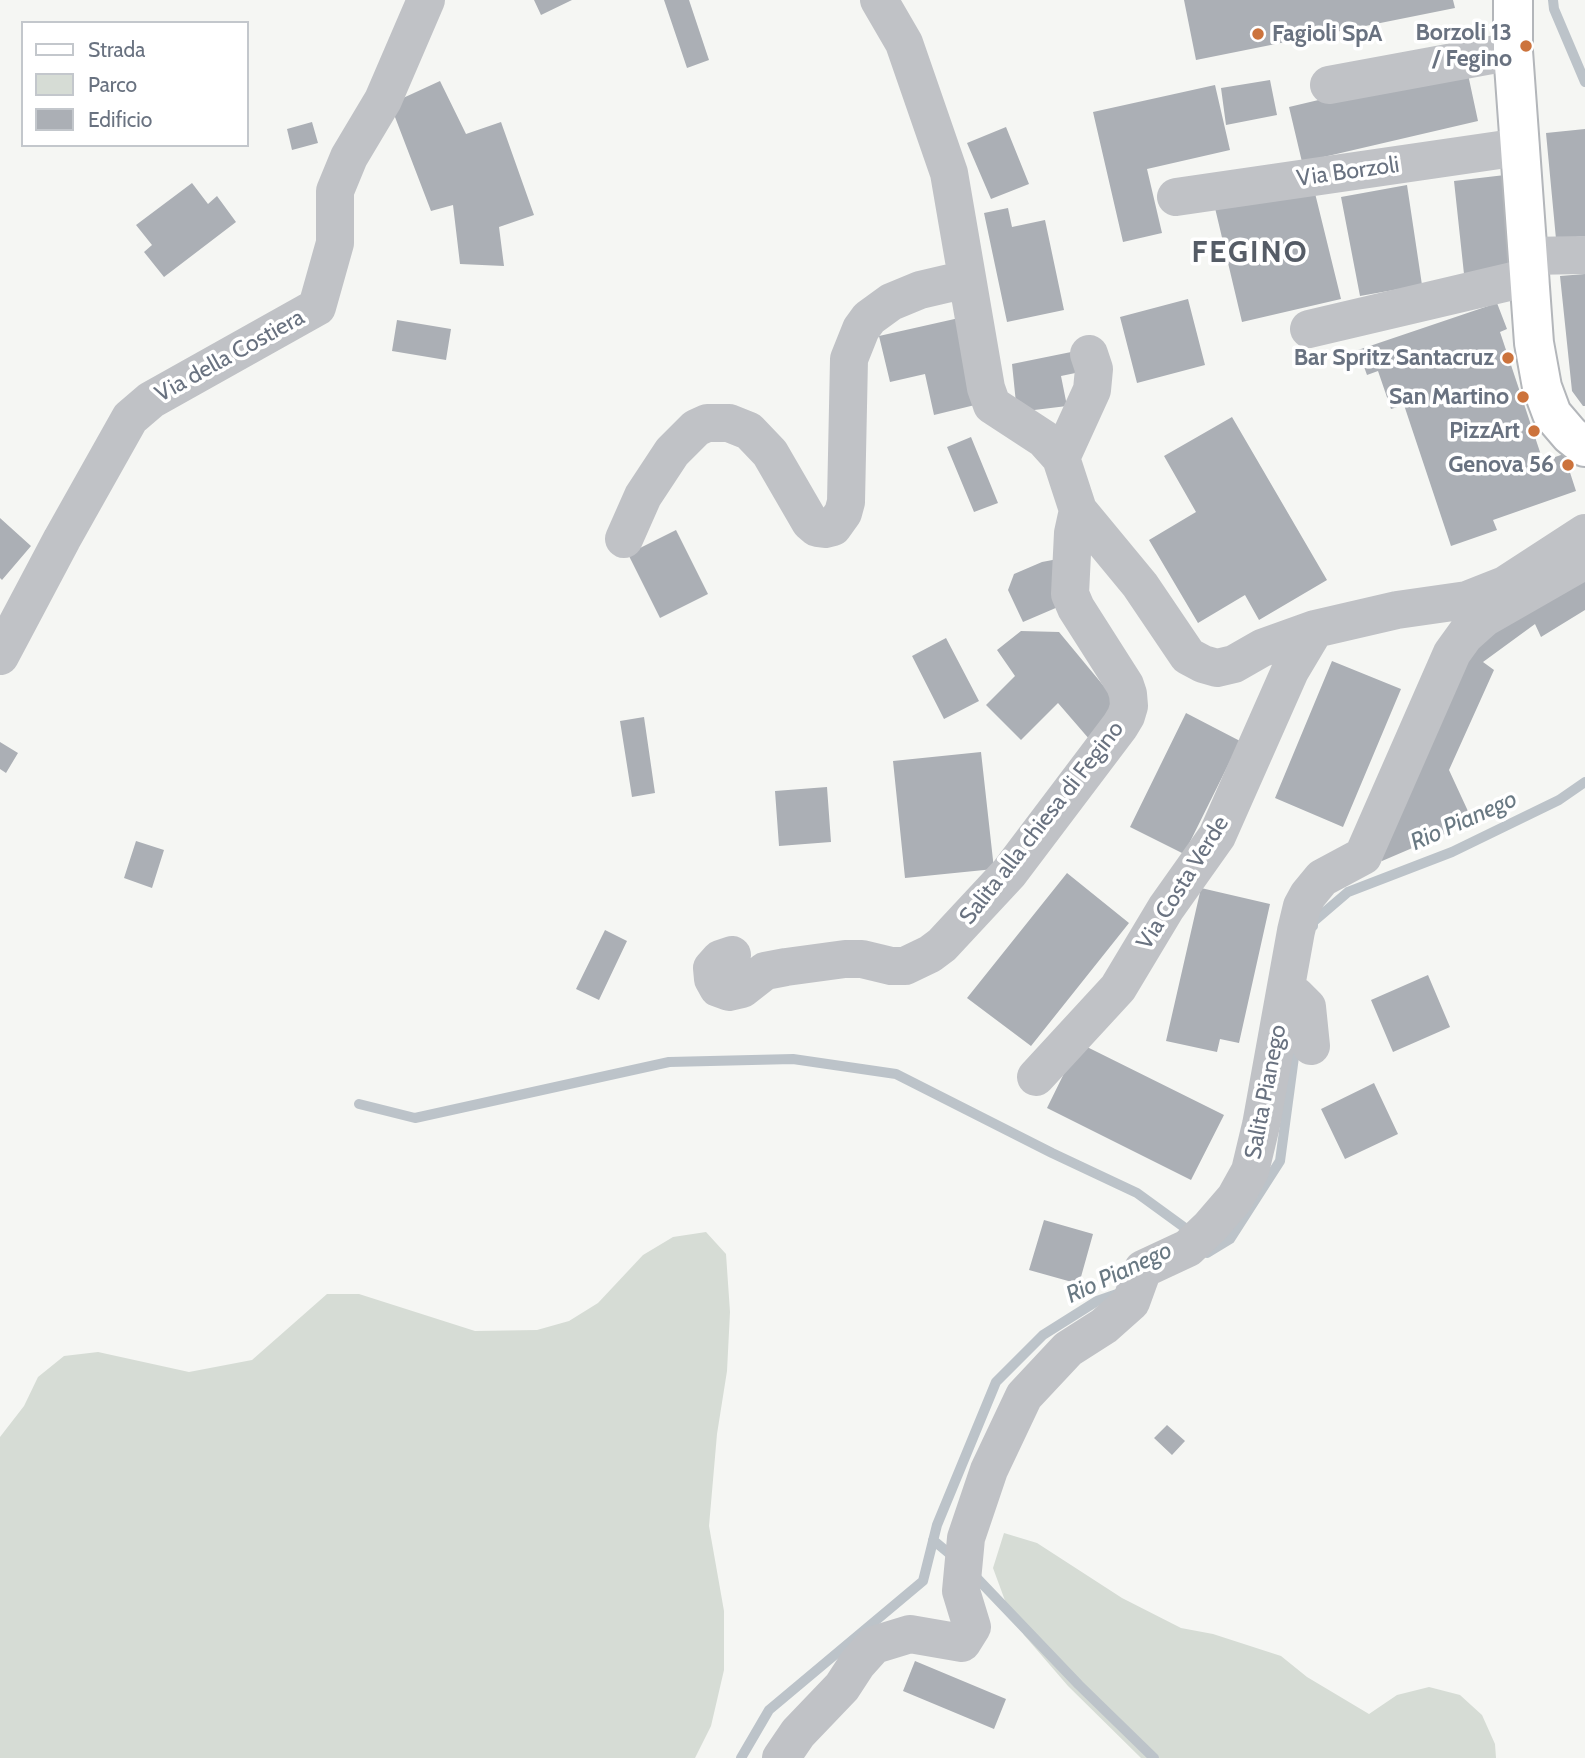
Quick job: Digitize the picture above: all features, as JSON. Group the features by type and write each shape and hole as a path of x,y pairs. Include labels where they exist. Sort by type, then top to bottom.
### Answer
{"main road":[{"path":"1513,0 1513,51 1534,343 1542,387 1552,414 1570,435 1585,447"}],"street":[{"name":"Via della Costiera","path":"0,656 130,418 151,400 317,307 335,243 335,191 349,157 383,100 426,0"},
{"name":"Salita alla chiesa di Fegino","path":"879,0 904,43 949,173 986,388 992,405 1044,439 1061,458 1078,510 1140,585 1188,656 1217,668 1234,664 1262,648 1315,629 1397,610 1467,600 1505,584 1585,533"},
{"path":"1329,85 1513,51"},
{"name":"Via Borzoli","path":"1176,197 1520,147"},
{"path":"1309,329 1529,266 1585,255"},
{"path":"624,539 643,496 672,452 696,428 707,423 729,423 749,431 770,453 810,522 817,528 833,527 843,513 846,502 849,359 861,329 869,317 891,302 920,290 967,279"},
{"path":"1061,458 1092,390 1094,369 1089,354"},
{"name":"Salita alla chiesa di Fegino","path":"732,955 720,959 712,968 713,979 718,988 729,992 742,989 765,971 786,967 845,959 905,966 942,945 1009,873 1120,726 1129,706 1125,685 1076,608 1070,594 1073,533 1078,510"},
{"name":"Salita Pianego","path":"781,1758 798,1732 842,1687 874,1645 910,1634 962,1643 972,1627 962,1584 966,1538 989,1469 1024,1396 1068,1349 1104,1326 1137,1285 1188,1248 1210,1227 1235,1198 1250,1171 1262,1125 1296,930 1302,906 1308,895 1322,878 1363,856 1452,653 1465,635 1484,618 1585,560"},
{"name":"Via Costa Verde","path":"1036,1077 1118,988 1166,908 1217,836 1290,671 1315,629"},
{"path":"1286,991 1307,1007 1311,1046"}],"green space":[{"path":"706,1232 726,1254 730,1312 727,1371 717,1434 709,1526 724,1611 724,1670 711,1726 695,1758 0,1758 0,1437 24,1406 38,1377 64,1356 98,1352 189,1372 252,1360 327,1294 359,1294 475,1331 537,1330 569,1321 598,1303 643,1255 673,1237"},
{"path":"1004,1533 1037,1543 1122,1598 1181,1628 1213,1634 1281,1656 1307,1677 1369,1714 1397,1695 1429,1687 1460,1695 1482,1715 1495,1744 1496,1758 1141,1758 1068,1686 1024,1635 1007,1606 993,1568"}],"building":[{"path":"534,0 572,0 541,15"},
{"path":"664,0 689,0 709,60 687,68"},
{"name":"Fagioli SpA","path":"1184,0 1453,0 1455,8 1196,60"},
{"path":"1466,65 1478,121 1302,162 1289,107"},
{"path":"1270,80 1277,115 1226,125 1221,88"},
{"path":"440,81 466,134 501,122 534,215 499,227 504,266 460,264 453,205 431,211 390,104"},
{"path":"1215,85 1230,150 1147,169 1162,233 1123,242 1093,112"},
{"path":"312,122 318,143 292,150 287,129"},
{"path":"1006,127 1029,184 991,199 967,143"},
{"path":"1585,129 1585,236 1556,239 1546,133"},
{"path":"1505,175 1516,269 1464,274 1454,181"},
{"path":"192,183 208,204 217,196 236,222 164,277 144,252 152,245 136,225"},
{"path":"1313,185 1341,299 1242,322 1215,208"},
{"path":"1407,185 1422,285 1360,296 1341,197"},
{"path":"1008,208 1012,227 1045,220 1064,310 1007,322 984,213"},
{"path":"1585,274 1583,406 1572,391 1560,276"},
{"path":"1188,299 1205,365 1137,383 1120,317"},
{"path":"1497,303 1507,329 1500,332 1543,461 1564,454 1576,491 1493,520 1497,530 1451,546 1404,405 1391,409 1378,371 1367,375 1358,350"},
{"path":"959,318 979,404 934,415 925,374 890,382 879,336"},
{"path":"397,320 451,329 446,360 392,351"},
{"path":"1081,350 1085,371 1061,376 1067,406 1026,411 1016,403 1012,364"},
{"path":"1232,417 1327,580 1259,620 1245,595 1198,623 1149,540 1196,512 1164,456"},
{"path":"971,437 998,503 974,512 947,447"},
{"path":"0,518 31,546 2,580 0,578"},
{"path":"676,530 708,594 660,618 628,554"},
{"path":"1063,558 1058,607 1023,622 1008,590 1014,574 1042,562"},
{"path":"1585,571 1585,610 1541,637 1535,624 1483,662 1494,670 1449,770 1473,822 1382,861 1376,855 1481,631"},
{"path":"1021,631 1059,632 1112,696 1113,716 1090,740 1058,703 1021,740 986,705 1015,676 997,650"},
{"path":"946,638 979,701 944,719 912,656"},
{"path":"1332,661 1401,689 1343,827 1275,798"},
{"path":"1186,713 1240,741 1184,854 1130,827"},
{"path":"644,717 655,793 632,797 620,721"},
{"path":"0,742 18,753 6,773 0,769"},
{"path":"981,752 994,869 905,878 893,761"},
{"path":"827,787 831,842 779,846 775,791"},
{"path":"136,841 164,850 152,888 124,878"},
{"path":"1067,873 1129,923 1031,1046 967,998"},
{"path":"1201,888 1270,904 1239,1043 1220,1039 1217,1052 1166,1041"},
{"path":"605,930 627,941 599,1000 576,989"},
{"path":"1428,975 1450,1027 1393,1052 1371,1000"},
{"path":"1079,1043 1224,1115 1191,1180 1047,1108"},
{"path":"1374,1083 1398,1134 1345,1159 1321,1109"},
{"path":"1044,1220 1093,1234 1079,1284 1029,1270"},
{"path":"1167,1425 1185,1441 1172,1455 1154,1438"},
{"path":"915,1661 1006,1699 994,1729 903,1691"}],"waterway":[{"name":"Rio Pianego","path":"1553,0 1554,9 1585,82"},
{"name":"Rio Pianego","path":"1313,926 1313,922 1348,892 1452,852 1559,800 1585,782"},
{"name":"Rio Pianego","path":"1207,1253 1230,1239 1280,1161 1296,1042"},
{"path":"359,1104 415,1118 669,1062 793,1059 896,1074 1137,1193 1192,1233"},
{"name":"Rio Pianego","path":"741,1758 769,1710 923,1581 937,1525 996,1382 1043,1335 1097,1301 1120,1293"},
{"path":"933,1540 957,1560"},
{"path":"972,1573 1079,1685 1154,1758"}],"place":[{"name":"Fagioli SpA","path":"1258,34"},
{"name":"Borzoli 13 / Fegino","path":"1526,46"},
{"name":"Bar Spritz Santacruz","path":"1508,358"},
{"name":"San Martino","path":"1523,397"},
{"name":"PizzArt","path":"1534,431"},
{"name":"Genova 56","path":"1568,465"}],"district":[{"name":"FEGINO","path":"1250,253"}]}
